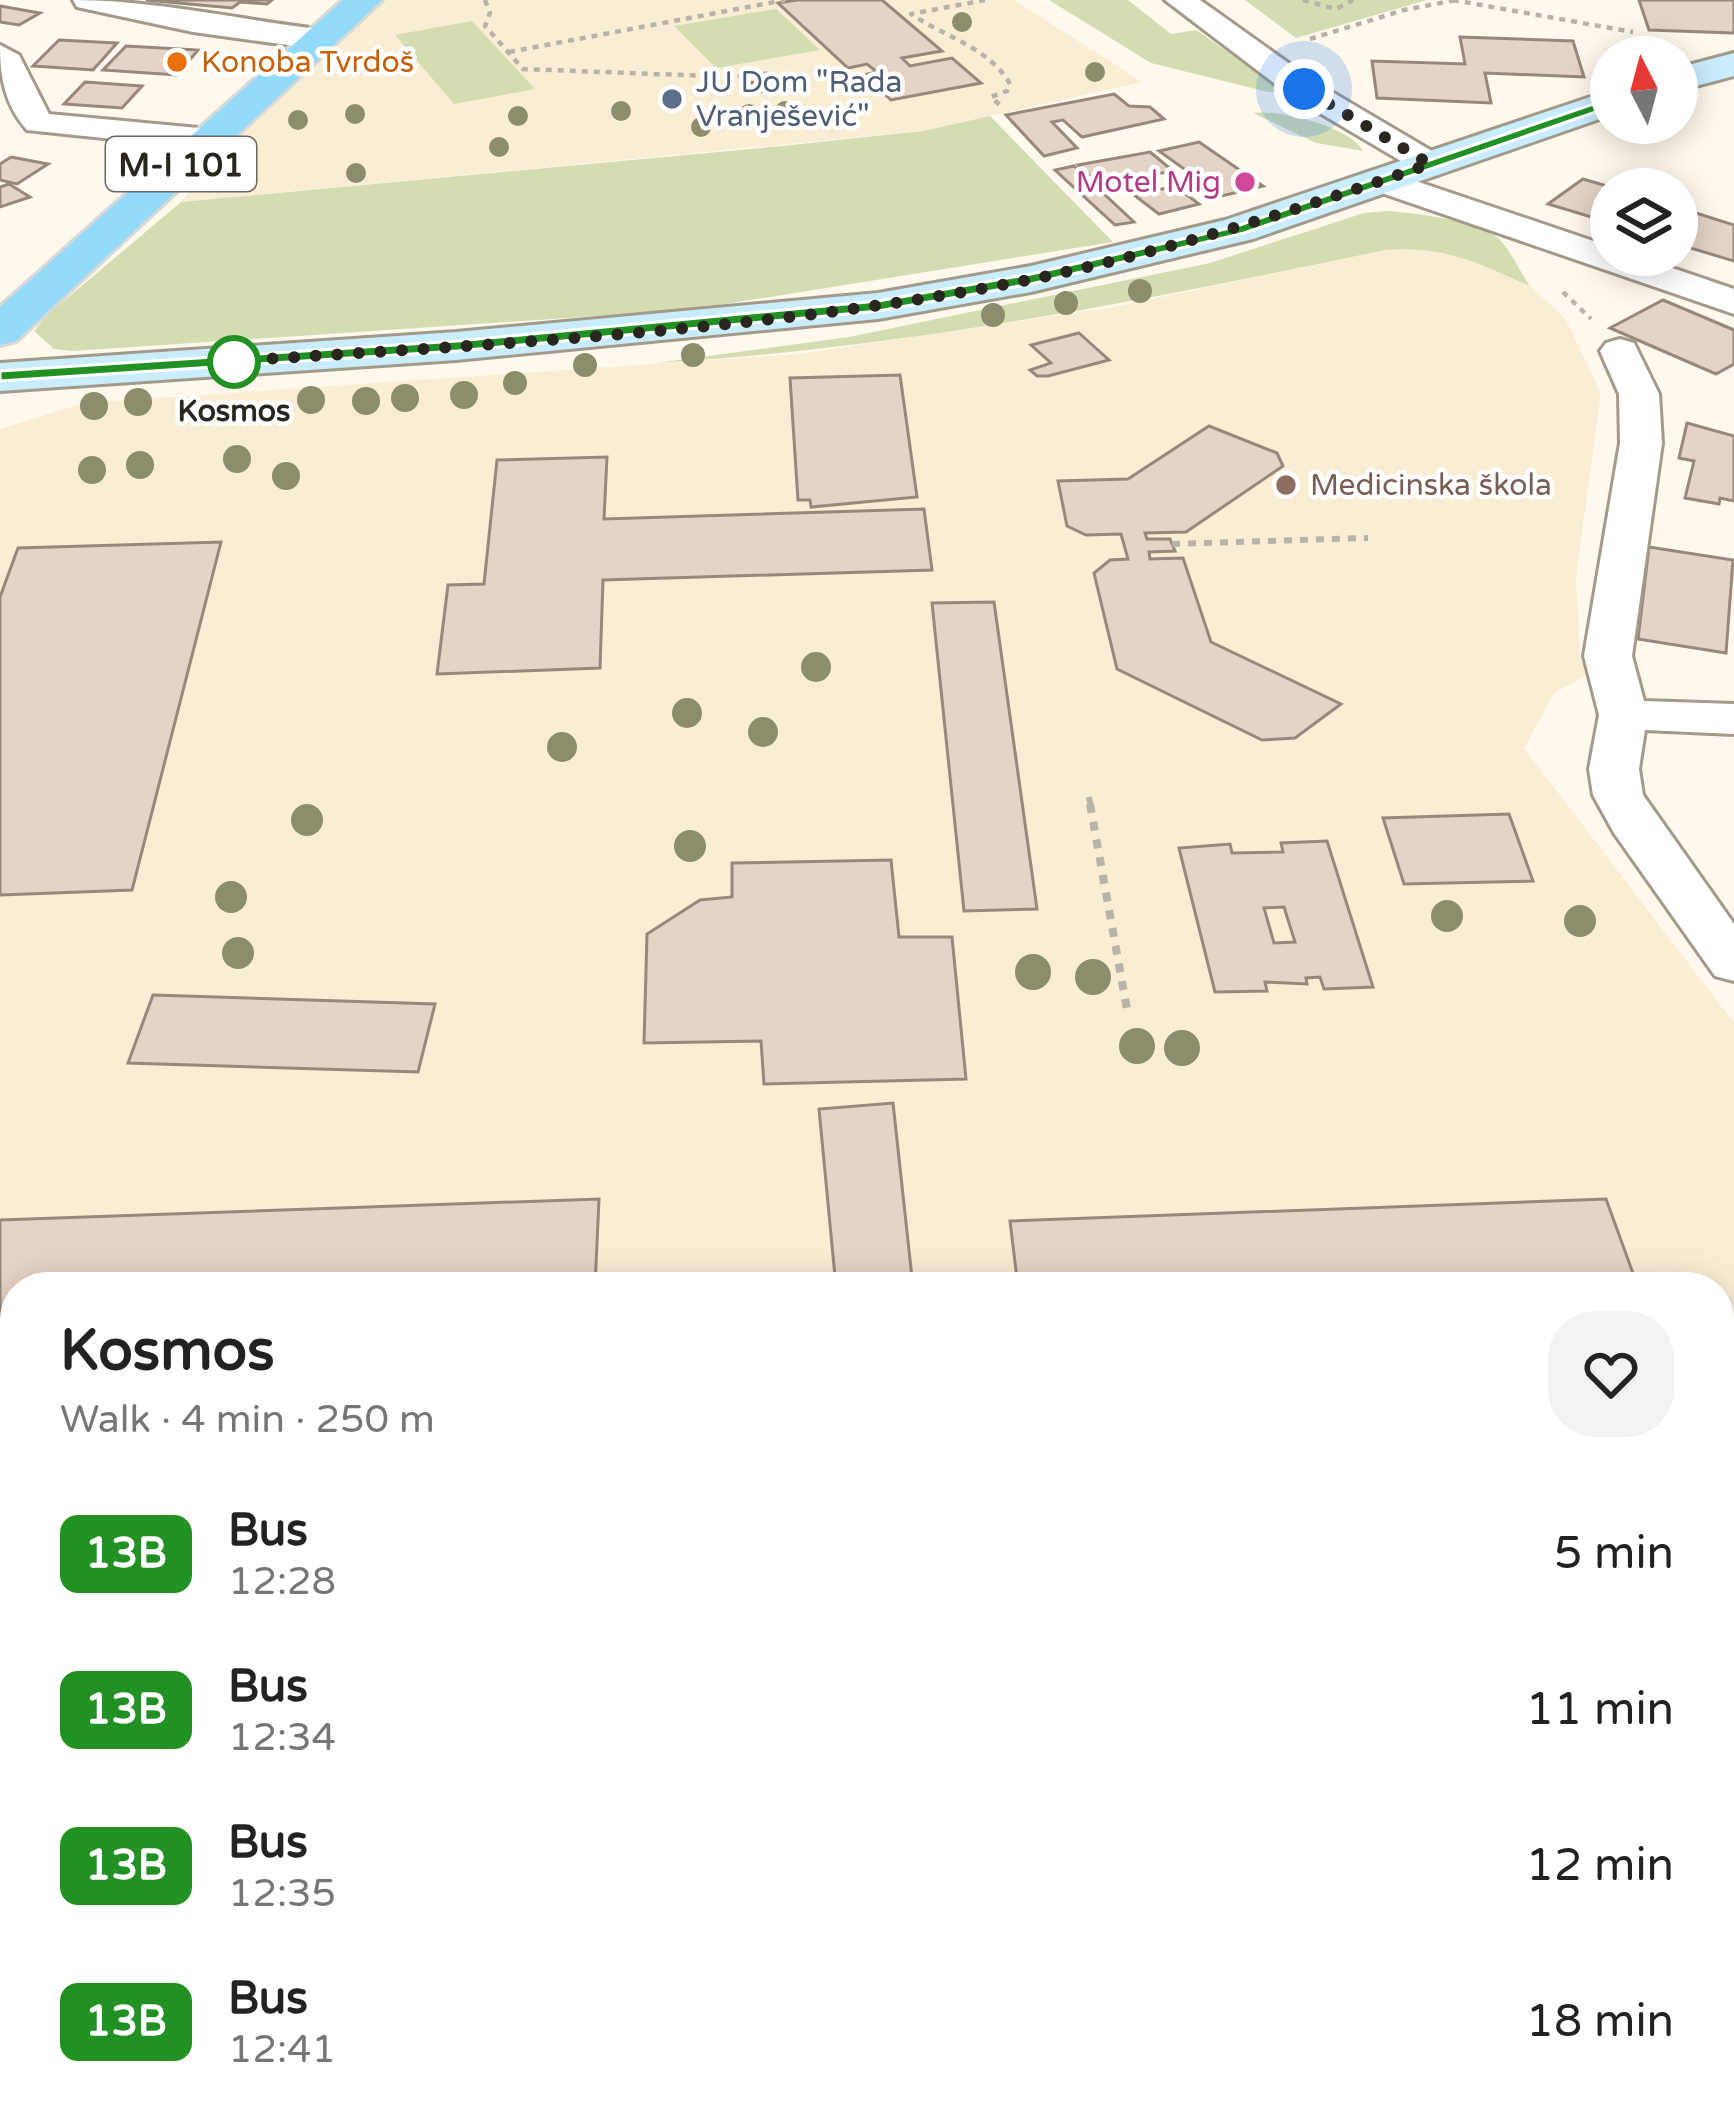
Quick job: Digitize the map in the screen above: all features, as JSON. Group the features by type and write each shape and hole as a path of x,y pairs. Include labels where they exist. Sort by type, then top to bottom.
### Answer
{"main road":[{"name":"M-I 101","path":"2,327 364,0"},
{"path":"1698,74 1734,64"},
{"path":"0,376 457,346 878,306 1178,246 1590,109"}],"street":[{"path":"88,0 193,23 317,39"},
{"path":"1180,0 1258,57 1430,164"},
{"path":"0,55 15,73 26,111 39,123 208,139"},
{"path":"1383,181 1734,302"},
{"path":"1620,351 1639,394 1641,442 1608,656 1623,715 1614,770 1620,799 1734,962"},
{"path":"1623,715 1734,719"}],"path":[{"path":"485,0 490,13 484,26 524,69 772,73"},
{"path":"508,52 784,0"},
{"path":"985,0 911,14 1002,67 1010,84 1007,91 991,97 1000,106"},
{"path":"1303,0 1336,9 1353,0"},
{"path":"1258,57 1358,22 1455,0 1633,32"},
{"path":"1172,544 1368,538"},
{"path":"1088,797 1128,1015"}],"shaded area":[{"name":"JU Dom \"Rada Vranješević\"","path":"382,0 1014,0 1142,82 923,131 181,202 217,159"},
{"path":"1425,247 1473,260 1530,286 1565,318 1601,393 1576,577 1580,654 1587,675 1554,693 1524,748 1734,1023 1734,1272 0,1272 0,429 84,403 799,354 1114,307 1385,250"}],"green space":[{"path":"1049,0 1128,0 1171,34 1196,30 1285,91 1268,92 1151,63"},
{"path":"1245,0 1427,0 1296,38"},
{"path":"776,9 820,50 716,68 674,26"},
{"path":"472,21 535,89 454,104 395,35"},
{"path":"1253,113 1313,121 1344,134 1363,151 1316,143"},
{"path":"990,116 1113,242 688,310 72,351 54,349 34,331 181,202 782,146 923,131"},
{"path":"1364,213 1444,218 1488,232 1507,249 1530,286 1443,253 1385,250 1022,320 840,346 656,363 849,337 1210,263"}],"building":[{"path":"146,0 272,0 267,4 240,2 232,8"},
{"path":"882,0 942,51 902,58 910,66 952,58 981,83 891,100 863,75 877,72 867,64 848,68 778,3"},
{"path":"1639,0 1734,0 1734,33 1649,30"},
{"path":"0,6 40,13 19,25 0,22"},
{"path":"1460,37 1573,41 1584,77 1485,73 1491,103 1377,98 1372,61 1465,64"},
{"path":"59,40 117,43 93,70 33,66"},
{"path":"126,46 198,50 177,75 103,70"},
{"path":"784,77 794,85 759,92 749,83"},
{"path":"85,82 142,86 122,108 64,104"},
{"path":"1114,94 1129,106 1150,107 1164,119 1082,137 1063,120 1052,122 1077,148 1044,156 1006,115"},
{"path":"1199,142 1263,186 1222,196 1159,151"},
{"path":"1150,152 1173,171 1100,185 1078,165"},
{"path":"11,157 48,164 17,184 0,180 0,164"},
{"path":"1074,166 1134,222 1115,225 1055,170"},
{"path":"1583,179 1590,181 1590,217 1548,204"},
{"path":"9,184 30,197 0,207 0,187"},
{"path":"1175,186 1199,204 1159,214 1134,195"},
{"path":"1698,214 1734,225 1734,261 1698,250"},
{"path":"1663,300 1734,330 1734,364 1716,374 1610,328"},
{"path":"1079,333 1109,360 1048,376 1030,370 1051,363 1031,345"},
{"path":"900,375 917,497 811,507 810,500 798,500 790,378"},
{"path":"1687,423 1734,436 1734,501 1720,498 1719,504 1685,498 1694,461 1679,458"},
{"path":"1209,426 1277,453 1283,466 1186,532 1145,533 1147,539 1170,539 1175,551 1149,552 1150,559 1183,558 1211,642 1341,704 1295,738 1262,740 1117,669 1094,573 1110,560 1128,559 1121,534 1086,535 1067,526 1058,481 1128,479"},
{"path":"607,457 604,519 924,509 932,570 603,580 600,668 437,674 448,585 484,584 497,460"},
{"path":"221,542 132,890 0,895 0,597 18,548"},
{"path":"1649,547 1733,560 1726,653 1638,639"},
{"path":"994,602 1037,909 964,911 932,603"},
{"path":"1509,814 1533,881 1404,884 1383,818"},
{"path":"1327,841 1373,987 1324,989 1320,977 1306,978 1307,984 1265,982 1267,991 1215,992 1179,848 1230,844 1232,853 1283,852 1281,843","holes":["1284,907 1295,942 1274,943 1264,908"]},
{"path":"891,860 899,937 952,937 966,1079 764,1084 761,1041 644,1043 647,934 700,900 732,897 732,863"},
{"path":"153,995 435,1004 418,1072 128,1063"},
{"path":"893,1103 911,1272 835,1272 819,1109"},
{"path":"599,1199 596,1272 0,1272 0,1220"},
{"path":"1606,1199 1633,1272 1016,1272 1010,1221"}],"bus line":[{"name":"13B","path":"0,376 457,346 878,306 1031,279 1238,230 1590,109"}],"place":[{"name":"Konoba Tvrdoš","path":"177,62"},
{"name":"JU Dom \"Rada Vranješević\"","path":"672,99"},
{"name":"Motel Mig","path":"1245,182"},
{"name":"Kosmos","path":"234,362"},
{"name":"Medicinska škola","path":"1286,485"}],"route":[{"path":"234,362 221,362 651,330 878,306 1178,246 1430,164 1304,89"}]}
